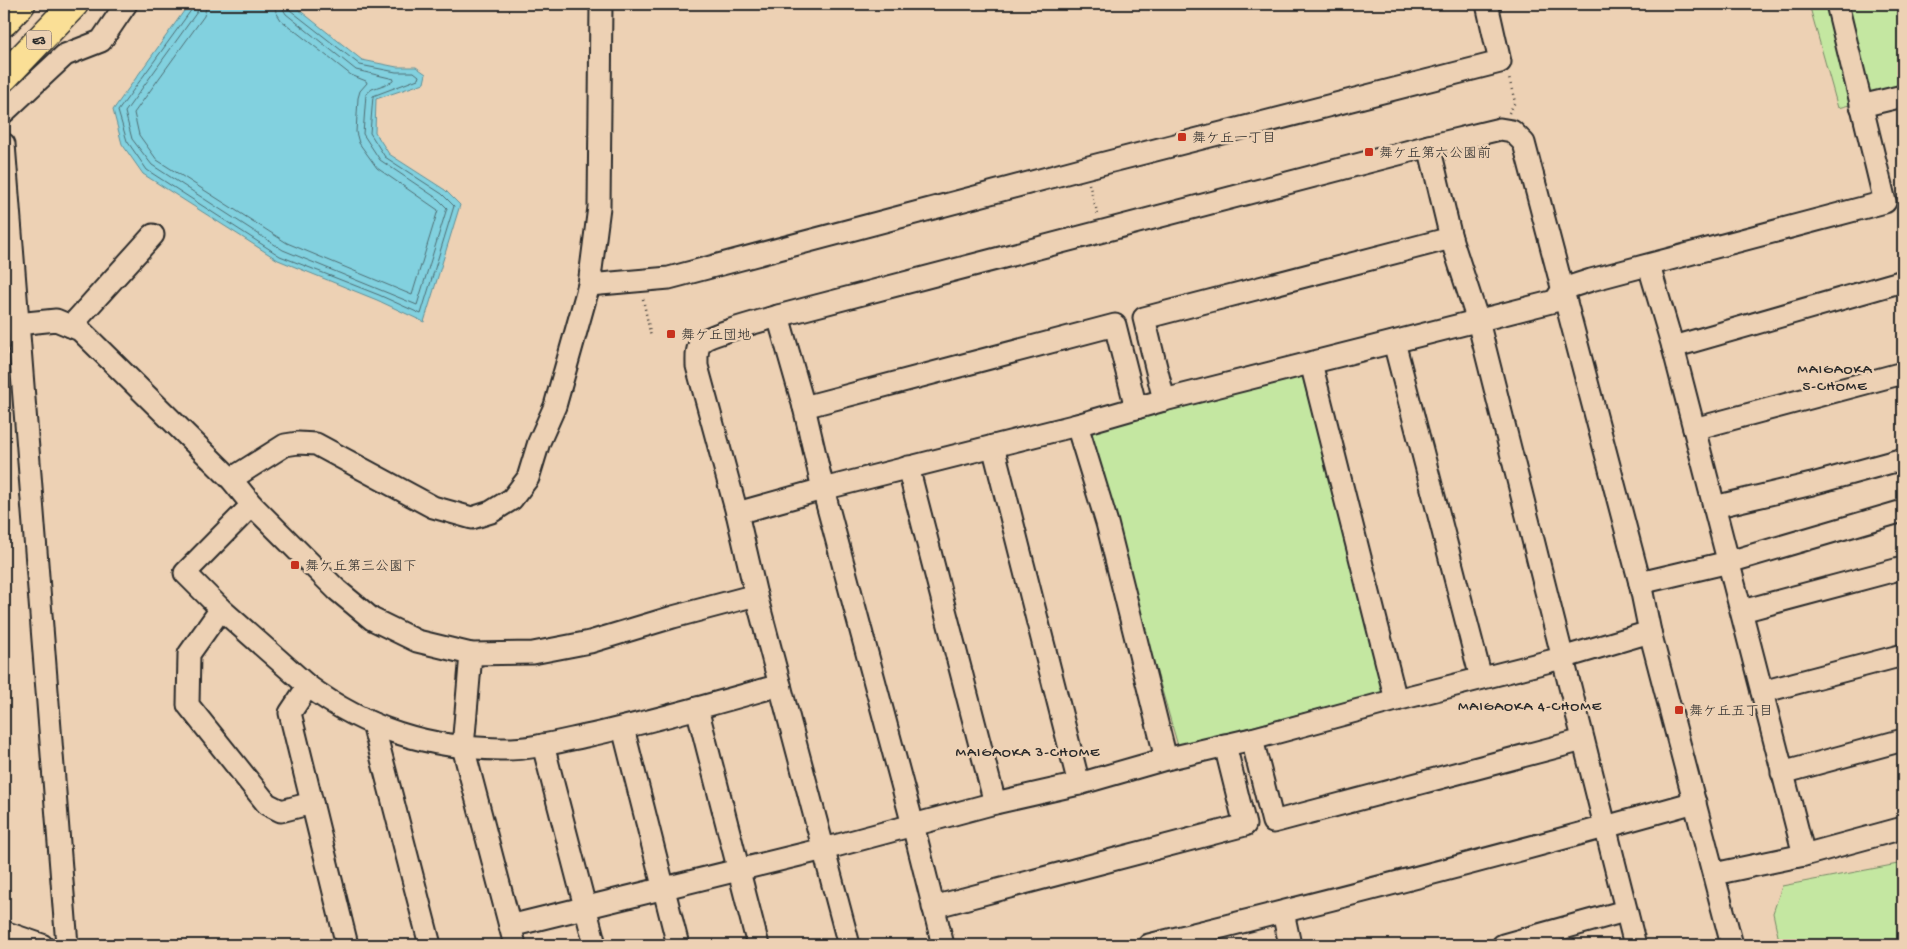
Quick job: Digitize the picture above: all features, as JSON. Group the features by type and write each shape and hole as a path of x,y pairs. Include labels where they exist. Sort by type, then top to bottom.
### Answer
{"highway":[{"path":"4,22 21,4"},
{"name":"E3","path":"4,77 74,4"}],"street":[{"path":"4,112 65,55 101,41 126,4"},
{"path":"230,479 285,445 298,443 316,444 433,507 472,518 491,512 512,499 528,478 539,442 555,406 590,285 599,207 601,4"},
{"path":"590,285 669,278 1085,168 1500,62 1487,4"},
{"path":"737,513 823,489 1076,425 1164,400 1555,301 1563,288 1885,202 1837,4"},
{"path":"1861,106 1903,96"},
{"path":"849,945 697,366 697,354 701,342 712,336 778,316 1500,129 1512,131 1524,143 1640,583 1650,632 1732,945"},
{"path":"4,144 5,185 67,945"},
{"path":"1429,146 1450,238 1478,321 1635,945"},
{"path":"71,326 153,235"},
{"path":"1164,400 1144,318 1450,238"},
{"path":"1649,266 1673,347 1804,855"},
{"path":"1673,347 1903,281"},
{"path":"778,316 804,407 823,489 913,825 943,945"},
{"path":"17,324 56,320 80,330 230,479 252,505 337,590 372,619 417,641 471,654 533,653 590,642 756,595"},
{"path":"804,407 1116,325 1136,408"},
{"path":"1394,342 1481,678"},
{"path":"1310,363 1396,700"},
{"path":"1694,429 1903,373"},
{"path":"1076,425 1107,523 1166,758"},
{"path":"992,446 1079,784"},
{"path":"1714,508 1903,459"},
{"path":"908,467 995,803"},
{"path":"252,505 185,573 221,609 308,686 323,697 390,732 424,741 464,747 501,749 543,745 623,728 780,685"},
{"path":"1640,583 1729,562 1903,511"},
{"path":"1742,611 1903,568"},
{"path":"221,609 189,654 188,705 267,804 281,811 312,803"},
{"path":"471,654 464,747 513,936 585,907 824,849 995,803 1079,784 1166,758 1252,739 1562,658 1650,632"},
{"path":"1762,692 1903,655"},
{"path":"308,686 290,713 347,945"},
{"path":"697,708 758,945"},
{"path":"373,724 430,945"},
{"path":"623,728 678,945"},
{"path":"1252,739 1273,822 1583,740"},
{"path":"1782,772 1903,740"},
{"path":"543,745 595,945"},
{"path":"933,907 1245,825 1225,745"},
{"path":"1149,945 1283,912 1695,802"},
{"path":"1714,874 1804,855 1903,828"},
{"path":"1503,945 1550,939 1626,911"},
{"path":"1283,912 1290,945"},
{"path":"4,932 42,945"}],"path":[{"path":"1500,62 1509,77 1515,102 1500,129"},
{"path":"1085,168 1102,231"},
{"path":"640,280 651,337"}],"green space":[{"path":"1809,4 1903,4 1903,91 1838,108"},
{"path":"1302,376 1387,691 1178,746 1088,432"},
{"path":"1903,863 1903,945 1780,945 1773,913 1782,886"}],"water":[{"path":"189,4 293,5 362,60 397,67 416,67 426,74 424,83 376,99 375,132 389,154 445,190 460,205 424,322 377,300 278,260 143,174 122,144 113,110"}],"place":[{"name":"舞ケ丘一丁目","path":"1182,137"},
{"name":"舞ケ丘第六公園前","path":"1369,152"},
{"name":"舞ケ丘団地","path":"671,334"},
{"name":"舞ケ丘第三公園下","path":"295,565"},
{"name":"舞ケ丘五丁目","path":"1679,710"}],"district":[{"name":"MAIGAOKA 5-CHOME","path":"1835,376"},
{"name":"MAIGAOKA 4-CHOME","path":"1530,705"},
{"name":"MAIGAOKA 3-CHOME","path":"1028,751"}]}
